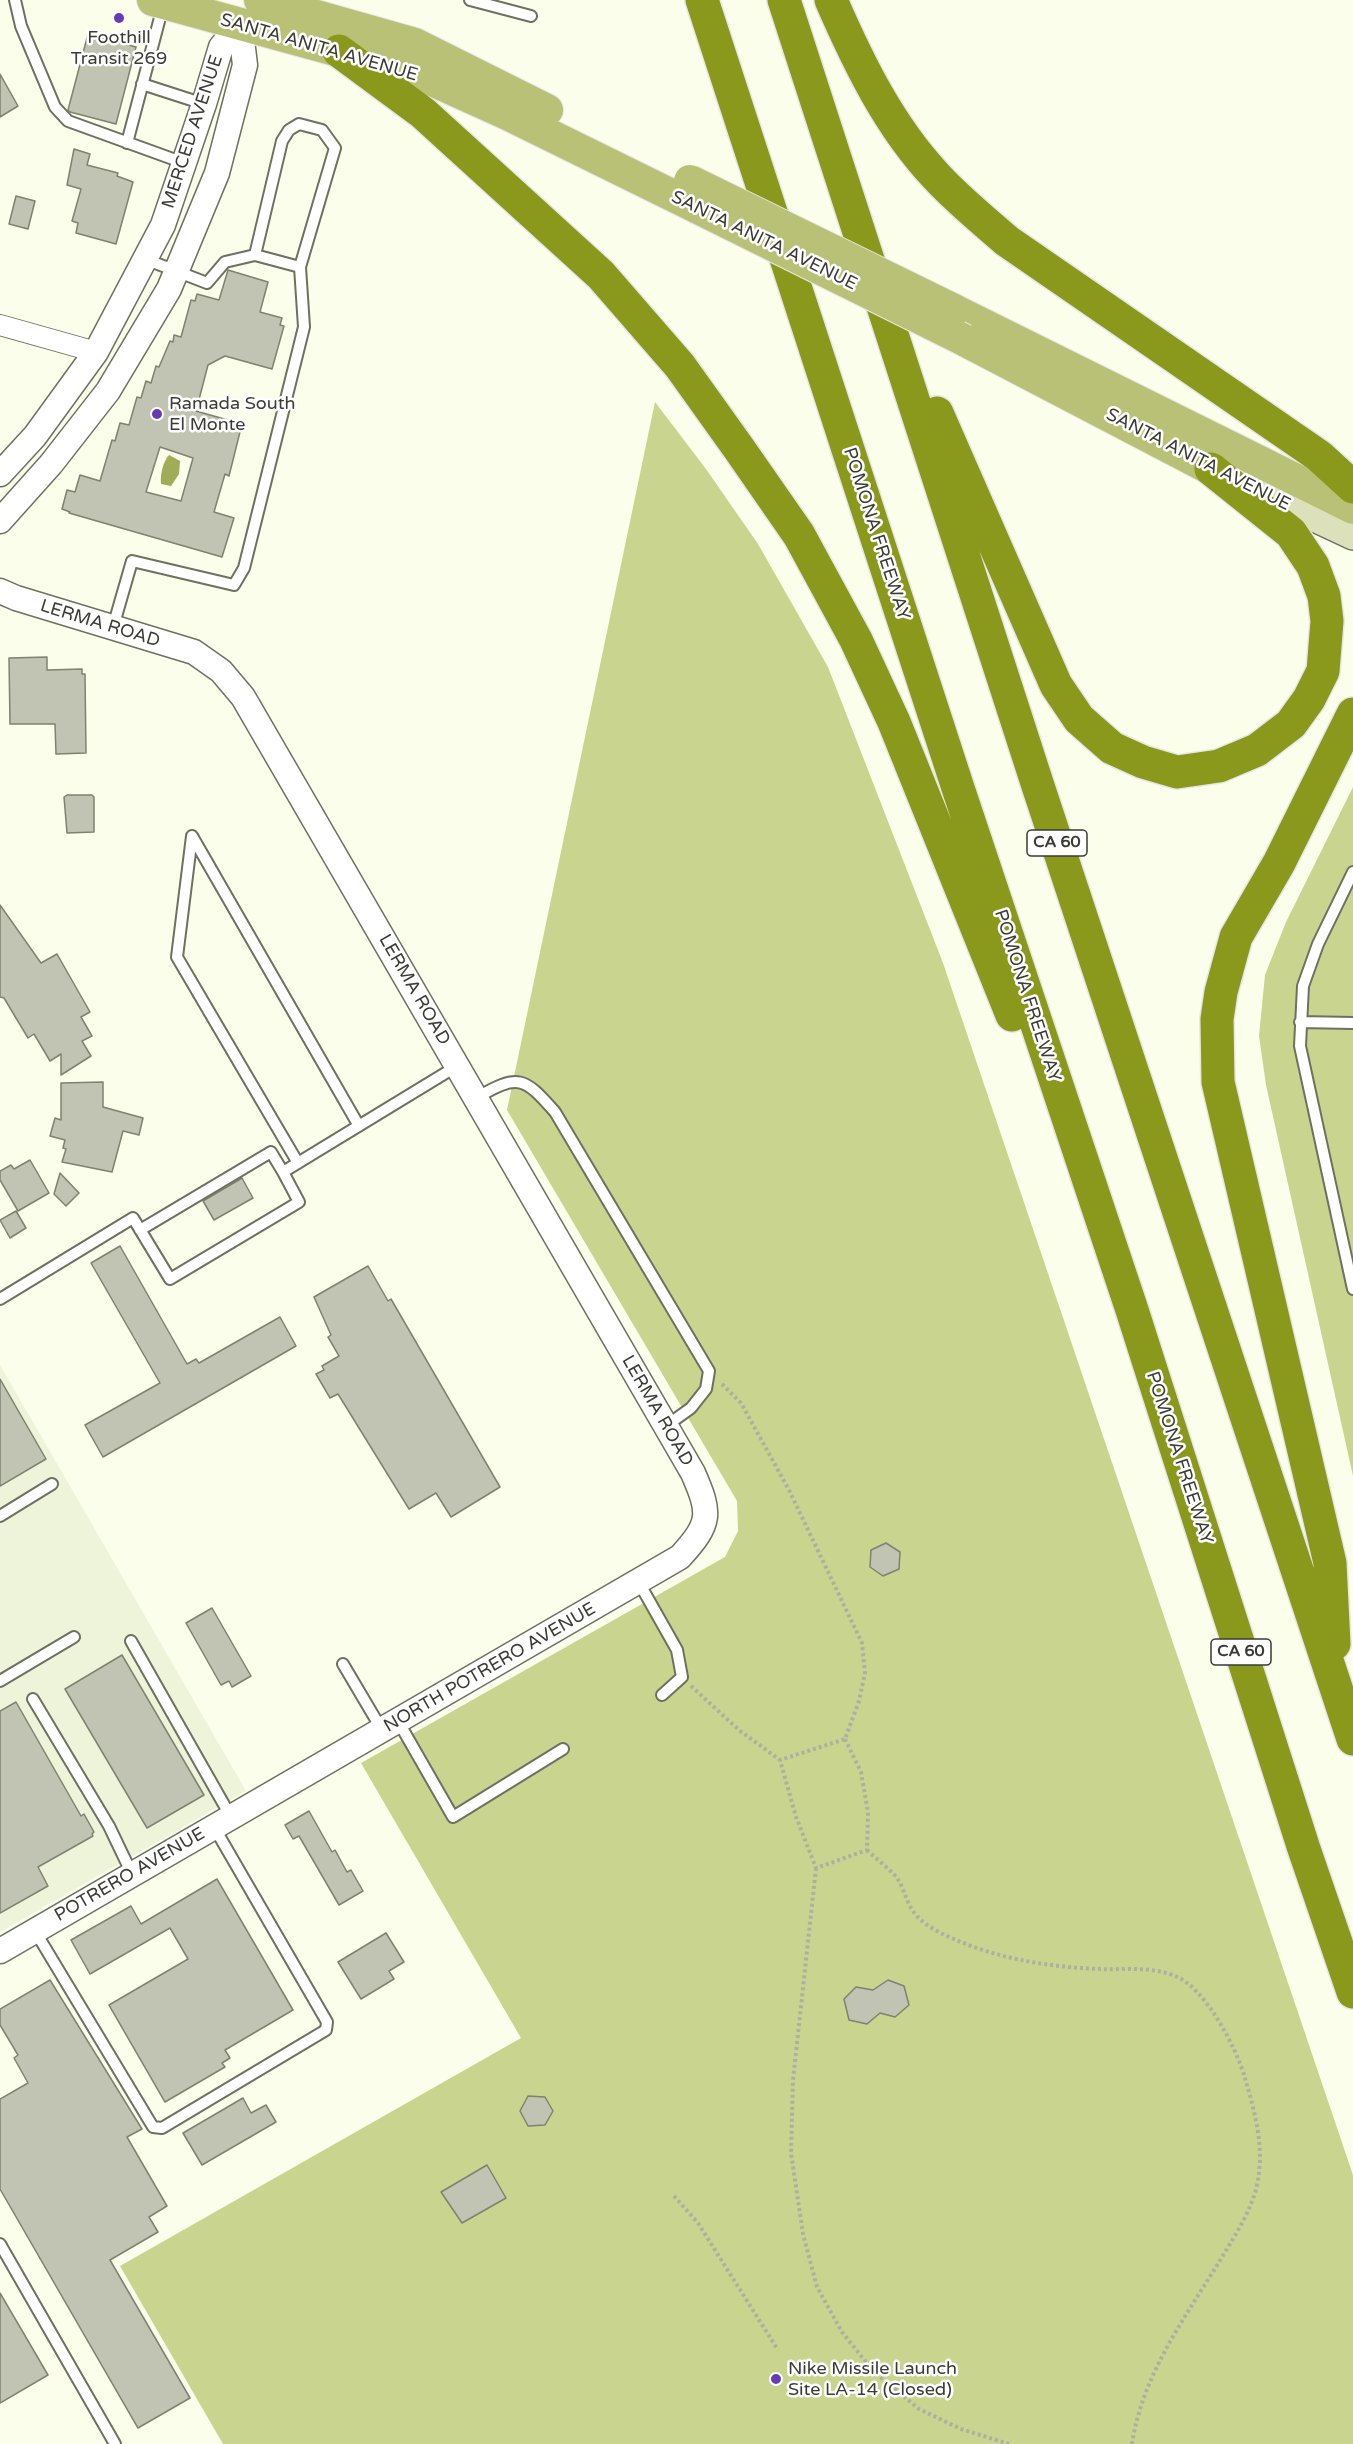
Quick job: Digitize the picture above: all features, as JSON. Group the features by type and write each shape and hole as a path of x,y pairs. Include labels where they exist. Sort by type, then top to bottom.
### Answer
{"highway":[{"path":"680,0 772,212"},
{"name":"POMONA FREEWAY","path":"702,0 958,788 1132,1310 1300,1838 1353,1992"},
{"name":"CA 60","path":"784,0 1038,786 1353,1739"},
{"path":"831,0 873,88 935,176 967,207 1007,241 1319,456 1353,487"},
{"path":"339,51 423,113 601,275 680,366 799,535 856,640 894,722 1132,1310"},
{"path":"860,234 1056,685 1079,719 1112,748 1143,762 1177,772 1219,766 1257,750 1291,724 1310,699 1323,671 1327,621 1324,596 1313,566 1291,533 1211,469"},
{"path":"1336,1685 1330,1563 1218,1082 1216,1048 1221,992 1236,937 1279,863 1353,714"}],"main road":[{"name":"SANTA ANITA AVENUE","path":"260,0 415,44 964,340 1211,469 1353,536"},
{"name":"SANTA ANITA AVENUE","path":"159,2 244,12 339,51 445,86 954,310 1353,508"}],"street":[{"name":"MERCED AVENUE","path":"0,474 35,436 96,352 163,225 204,104 220,47 244,12"},
{"name":"MERCED AVENUE","path":"0,521 51,464 108,391 144,332 176,272 216,173 232,115 245,65 244,12"},
{"path":"204,104 232,115"},
{"path":"0,325 96,352"},
{"name":"LERMA ROAD","path":"0,591 16,598 194,652 221,671 243,697 693,1473 705,1500 705,1522"},
{"name":"NORTH POTRERO AVENUE","path":"261,1800 681,1557 698,1538 705,1522"},
{"name":"POTRERO AVENUE","path":"0,1951 261,1800"}],"lane":[{"path":"15,0 21,26 55,107 68,121 184,163"},
{"path":"470,0 496,3 531,16"},
{"path":"127,142 159,2"},
{"path":"142,84 204,104"},
{"path":"112,627 132,561 234,585 243,568 304,327 300,267 335,148 322,130 299,124 289,130 282,141 255,255"},
{"path":"145,259 207,283 225,262 255,255 300,267"},
{"path":"298,1163 177,957 192,836 359,1126"},
{"path":"1353,872 1318,944 1303,986 1300,1022 1300,1046 1353,1290"},
{"path":"1300,1022 1353,1023"},
{"path":"284,1172 458,1065"},
{"path":"476,1098 495,1087 514,1081 531,1085 555,1112 709,1371 706,1389 691,1408 666,1427"},
{"path":"0,1299 133,1218 140,1230 170,1280 299,1202 271,1152 140,1230"},
{"path":"0,1516 52,1484"},
{"path":"638,1581 676,1650 682,1677 662,1695"},
{"path":"0,1681 74,1637"},
{"path":"35,1931 153,2127 162,2128 326,2030 327,2022 131,1641"},
{"path":"343,1664 390,1726 453,1817 563,1749"},
{"path":"33,1699 109,1826 132,1875"},
{"path":"0,2244 115,2444"}],"path":[{"path":"709,1371 741,1403 789,1490 862,1643 866,1673 860,1701 845,1739 861,1772 868,1812 867,1850 896,1877 913,1911 932,1928 963,1943 1022,1960 1064,1966 1155,1970 1178,1976 1198,1994 1219,2020 1240,2058 1253,2105 1262,2154 1257,2186 1247,2214 1236,2234 1154,2369 1132,2444"},
{"path":"682,1677 739,1730 780,1760 796,1817 816,1868 793,2080 791,2153 803,2234 817,2287 842,2332 873,2371 919,2409 961,2429 1009,2444"},
{"path":"780,1760 845,1739"},
{"path":"816,1868 867,1850"},
{"path":"674,2196 698,2223 778,2350"}],"shaded area":[{"path":"655,402 706,469 758,544 828,667 943,963 1353,2175 1353,2444 223,2444 120,2266 521,2038 361,1763 725,1557 738,1531 737,1501 507,1110"},
{"path":"169,455 180,461 179,474 171,486 161,484 162,468"},
{"path":"1353,787 1353,1476 1266,1085 1259,1036 1265,975 1286,922"},
{"path":"0,1365 246,1791 0,1932"}],"building":[{"path":"88,34 136,47 116,124 68,110"},
{"path":"0,74 18,106 0,117"},
{"path":"74,149 90,154 87,165 118,173 117,176 133,182 116,244 76,233 78,223 72,221 81,189 67,185"},
{"path":"16,196 35,201 28,229 9,224"},
{"name":"Ramada South El Monte","path":"228,270 268,282 260,312 282,318 280,325 284,326 272,369 225,356 208,365 196,411 242,424 229,476 225,474 214,512 234,518 222,557 69,513 62,509 67,490 75,492 80,475 100,481 112,440 115,441 120,423 129,425 137,397 141,398 146,381 151,383 156,366 159,367 170,341 173,342 174,335 181,337 191,300 195,301 197,294 219,300","holes":["160,447 193,458 181,501 146,492"]},
{"path":"47,657 47,670 82,669 82,674 85,674 86,753 56,754 55,724 10,724 9,658"},
{"path":"92,795 94,797 94,832 67,833 64,797"},
{"path":"0,905 41,963 57,954 90,1012 81,1017 92,1036 82,1041 91,1056 61,1075 61,1054 50,1061 34,1034 28,1038 4,998 0,997"},
{"path":"103,1082 103,1107 143,1118 139,1135 123,1131 112,1172 62,1162 66,1149 63,1148 65,1140 50,1136 55,1118 61,1120 61,1083"},
{"path":"30,1160 49,1193 18,1211 0,1180 0,1171 11,1165 14,1169"},
{"path":"60,1173 79,1193 66,1206 54,1194"},
{"path":"242,1178 253,1198 214,1220 203,1201"},
{"path":"16,1211 26,1228 10,1238 0,1220"},
{"path":"120,1246 187,1364 196,1359 199,1363 280,1317 296,1346 103,1457 85,1425 160,1383 91,1263"},
{"path":"368,1266 388,1301 391,1299 500,1487 451,1517 436,1493 409,1509 338,1394 330,1398 316,1374 324,1370 322,1366 339,1356 328,1337 331,1335 314,1297"},
{"path":"0,1379 46,1459 0,1486"},
{"path":"886,1543 900,1552 899,1569 883,1576 870,1567 871,1550"},
{"path":"212,1608 251,1676 232,1687 229,1681 221,1685 186,1623"},
{"path":"122,1655 204,1795 147,1828 65,1689"},
{"path":"16,1702 81,1816 84,1814 94,1832 93,1836 38,1867 48,1886 0,1913 0,1711"},
{"path":"309,1811 332,1852 335,1850 347,1872 351,1870 363,1891 339,1905 299,1836 293,1839 285,1825"},
{"path":"217,1879 293,2010 225,2050 230,2058 222,2063 225,2067 165,2102 109,2005 188,1959 170,1928 90,1974 71,1940 131,1906 141,1924"},
{"path":"386,1933 404,1962 389,1971 394,1979 361,1999 338,1962"},
{"path":"50,1980 142,2129 127,2137 167,2206 149,2217 158,2232 110,2260 190,2398 138,2428 0,2189 0,2099 28,2083 14,2058 18,2055 0,2025 0,2009"},
{"path":"888,1980 904,1986 909,2005 895,2017 880,2013 867,2024 849,2020 844,1999 856,1987 873,1990"},
{"path":"528,2096 545,2097 553,2111 545,2125 528,2126 520,2111"},
{"path":"243,2098 251,2113 266,2105 276,2122 202,2165 183,2133"},
{"path":"487,2165 506,2198 462,2223 441,2192"},
{"path":"0,2293 48,2375 0,2403"}],"place":[{"name":"Foothill Transit 269","path":"119,18"},
{"name":"Ramada South El Monte","path":"157,414"},
{"name":"Nike Missile Launch Site LA-14 (Closed)","path":"776,2379"}]}
